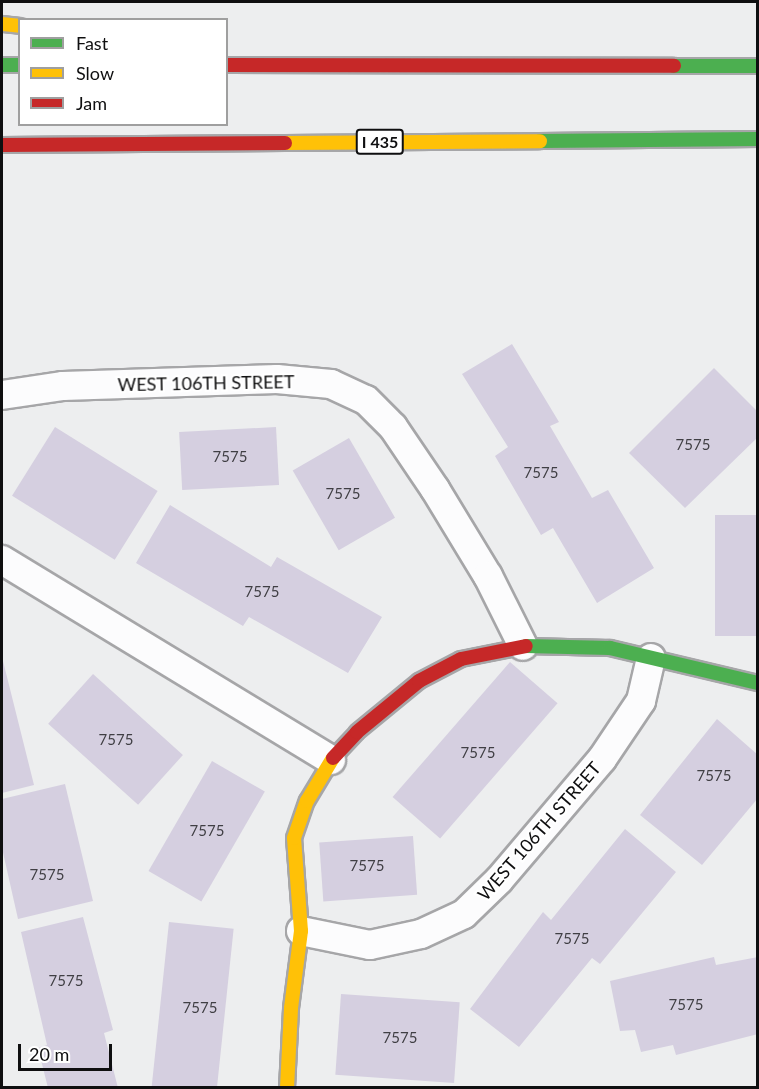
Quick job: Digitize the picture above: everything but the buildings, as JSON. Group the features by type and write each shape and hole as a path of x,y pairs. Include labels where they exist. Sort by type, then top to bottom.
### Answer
{"main road":[{"path":"2,24 18,26"},
{"path":"238,50 381,65"},
{"path":"2,65 18,65"},
{"path":"228,65 758,66"},
{"name":"I 435","path":"2,145 758,139"},
{"path":"287,1088 291,1008 301,931 294,838 307,801 331,760 357,732 420,681 461,659 523,646 562,644 610,648 758,683"}],"street":[{"name":"WEST 106TH STREET","path":"2,395 63,386 277,378 331,384 366,400 393,427 435,489 488,576 523,646"},
{"path":"2,560 331,760"},
{"name":"WEST 106TH STREET","path":"301,931 370,945 421,934 464,914 499,880 614,743 641,701 651,658"}],"traffic: fast":[{"path":"2,65 18,65"},
{"path":"674,66 758,66"},
{"path":"540,141 758,139"},
{"path":"526,646 610,648 758,683"}],"traffic: slow":[{"path":"2,24 18,26"},
{"path":"285,143 540,141"},
{"path":"287,1088 291,1008 301,931 294,838 307,801 333,758"}],"traffic: jam":[{"path":"228,65 674,66"},
{"path":"2,145 285,143"},
{"path":"333,758 357,732 419,681 461,659 526,646"}]}
